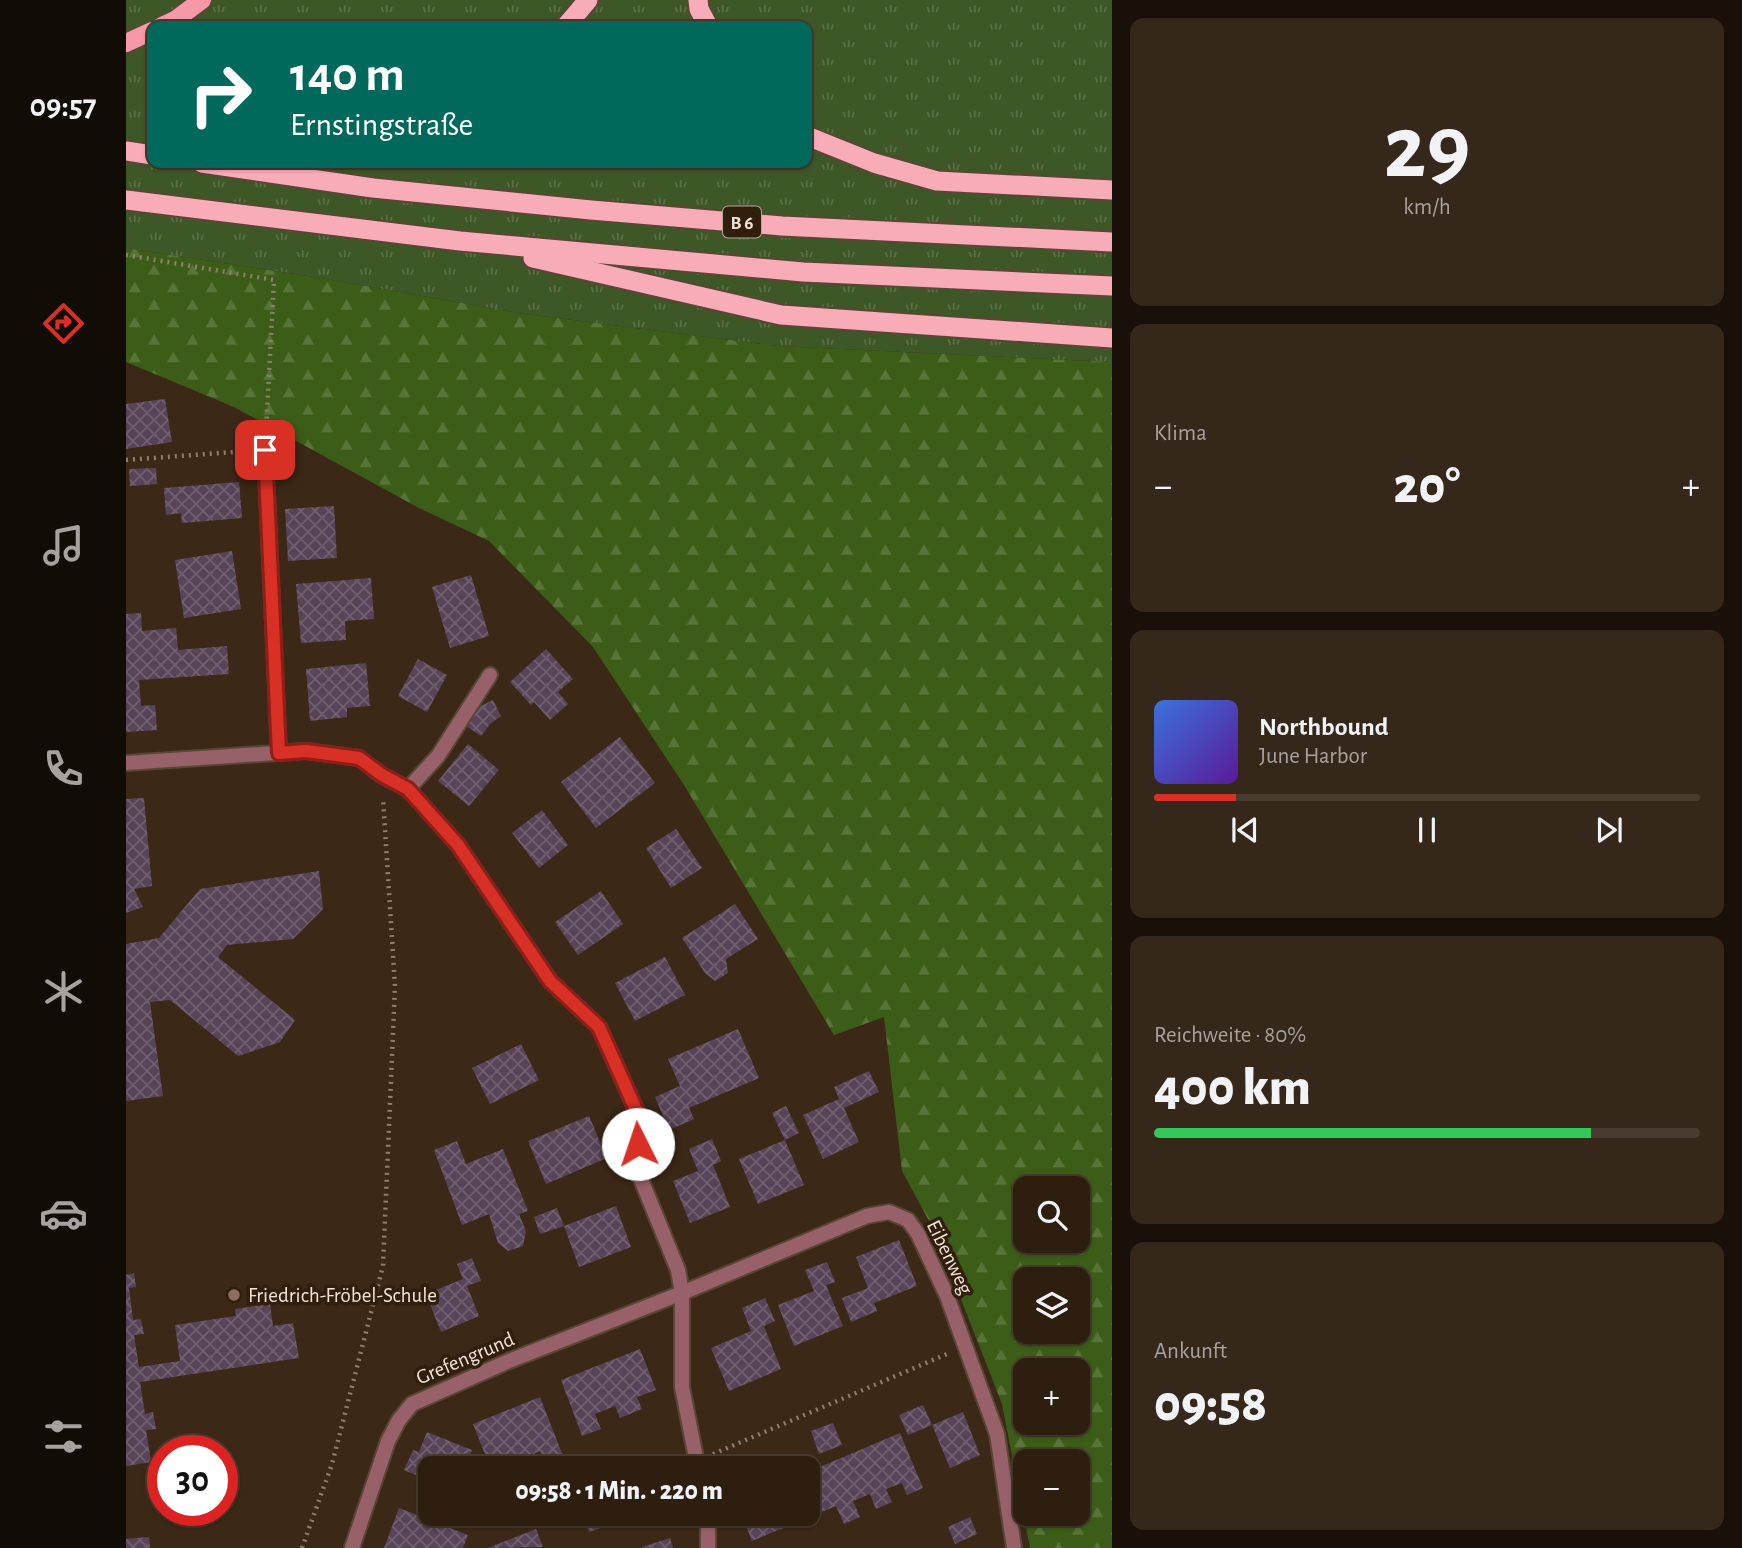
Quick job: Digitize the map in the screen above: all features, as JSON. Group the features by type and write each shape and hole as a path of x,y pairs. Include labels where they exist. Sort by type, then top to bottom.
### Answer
{"highway":[{"path":"570,21 588,0"},
{"path":"698,0 705,21"},
{"path":"812,138 874,163 937,181 1112,190"},
{"path":"126,151 147,154"},
{"name":"B 6","path":"236,168 373,188 604,211 782,226 1112,242"},
{"name":"B 6","path":"126,200 460,241 803,272 1112,286"},
{"path":"460,241 782,315 1112,338"}],"main road":[{"path":"173,21 202,0"},
{"path":"126,43 147,33"}],"street":[{"path":"265,450 279,753"},
{"path":"408,789 438,755 490,675"},
{"path":"126,763 306,751 359,758 408,789 458,845 550,981 599,1027 641,1121 636,1167 678,1270 682,1293 682,1387 695,1456"},
{"name":"Eibenweg","path":"682,1293 867,1216 889,1212 908,1220 918,1234 947,1296 997,1434 1014,1548"},
{"name":"Grefengrund","path":"352,1548 388,1441 399,1420 412,1404 497,1366 682,1293"},
{"path":"708,1526 708,1548"}],"path":[{"path":"126,255 274,280 265,450 126,460"},
{"path":"302,1548 332,1464 383,1266 395,986 382,775"},
{"path":"717,1456 966,1346"}],"green space":[{"path":"126,0 1112,0 1112,362 778,346 518,313 321,278 126,248"},
{"path":"126,248 321,278 518,313 778,346 1112,362 1112,1548 1030,1548 1026,1526 1090,1526 1090,1449 1013,1449 1013,1461 1002,1404 934,1230 902,1171 884,1017 834,1035 684,785 593,647 489,541 419,508 234,407 126,362"}],"building":[{"path":"165,399 172,442 126,449 126,404"},
{"path":"156,468 157,484 130,486 129,469"},
{"path":"239,482 242,518 182,523 181,513 166,515 164,488"},
{"path":"334,506 337,558 288,561 285,509"},
{"path":"232,551 241,609 184,618 175,560"},
{"path":"471,575 489,636 450,648 432,587"},
{"path":"371,578 374,619 345,621 346,640 301,643 296,584"},
{"path":"141,613 142,631 176,628 178,650 227,646 229,674 139,680 141,706 155,705 157,730 126,732 126,614"},
{"path":"546,649 573,679 558,692 568,704 550,720 534,702 531,705 510,682"},
{"path":"418,659 447,675 427,712 398,696"},
{"path":"366,663 370,706 347,708 347,717 310,721 306,669"},
{"path":"493,700 501,716 490,724 481,736 466,726 477,708"},
{"path":"620,737 655,783 596,828 561,782"},
{"path":"468,744 499,770 469,806 438,781"},
{"path":"144,798 152,886 134,889 143,907 126,913 126,799"},
{"path":"542,810 568,845 539,868 512,833"},
{"path":"676,829 702,868 671,888 646,848"},
{"path":"319,871 323,909 293,939 227,945 218,957 295,1020 280,1042 238,1056 170,1000 150,1002 163,1096 126,1101 126,944 159,938 200,889"},
{"path":"601,891 623,924 578,955 555,922"},
{"path":"735,904 758,939 726,959 728,973 715,981 705,973 682,938"},
{"path":"665,957 685,995 635,1021 615,983"},
{"path":"738,1029 759,1078 689,1108 694,1119 669,1130 655,1097 680,1086 668,1059"},
{"path":"521,1044 539,1080 490,1104 472,1068"},
{"path":"869,1071 879,1092 844,1108 859,1142 823,1159 803,1115 839,1099 834,1087"},
{"path":"786,1106 799,1133 785,1140 772,1113"},
{"path":"589,1116 607,1158 546,1184 528,1141"},
{"path":"712,1139 721,1161 713,1165 730,1207 690,1223 673,1181 698,1171 689,1149"},
{"path":"785,1140 804,1185 758,1204 739,1159"},
{"path":"457,1141 466,1164 503,1149 528,1211 519,1214 526,1231 523,1246 508,1251 498,1243 489,1214 462,1225 434,1150"},
{"path":"616,1206 631,1247 579,1267 564,1226"},
{"path":"557,1208 564,1226 540,1234 534,1217"},
{"path":"899,1240 917,1286 874,1303 877,1311 851,1322 842,1298 868,1288 856,1257"},
{"path":"472,1258 481,1281 467,1286 479,1316 441,1332 426,1294 463,1279 457,1264"},
{"path":"827,1262 835,1282 826,1285 843,1326 794,1346 778,1305 814,1291 805,1270"},
{"path":"134,1273 136,1287 129,1288 133,1320 141,1319 144,1334 134,1335 139,1367 180,1361 175,1325 236,1316 235,1309 270,1304 273,1326 293,1323 299,1358 140,1382 145,1414 153,1412 156,1429 146,1430 147,1463 126,1466 126,1275"},
{"path":"765,1298 775,1321 764,1326 781,1369 729,1391 711,1348 751,1331 742,1308"},
{"path":"640,1349 656,1390 637,1397 642,1409 620,1418 615,1406 595,1414 601,1429 582,1436 561,1380"},
{"path":"540,1397 563,1456 542,1456 540,1451 529,1456 486,1456 473,1424"},
{"path":"923,1405 932,1425 908,1435 899,1415"},
{"path":"963,1412 980,1455 950,1468 932,1425"},
{"path":"833,1423 842,1445 819,1454 811,1431"},
{"path":"427,1432 472,1450 469,1456 418,1456 418,1476 404,1470 413,1450 419,1452"},
{"path":"900,1433 923,1488 907,1495 902,1483 886,1489 892,1502 876,1509 870,1494 853,1501 860,1517 844,1524 836,1506 820,1513 820,1467"},
{"path":"399,1508 418,1515 418,1526 445,1526 468,1535 463,1548 384,1548"},
{"path":"970,1517 977,1534 955,1544 948,1527"},
{"path":"587,1526 605,1526 589,1532"},
{"path":"746,1526 788,1526 752,1541"},
{"path":"536,1529 543,1547 488,1548"},
{"path":"149,1537 150,1548 126,1548 126,1539"},
{"path":"670,1538 673,1548 642,1548 642,1547"}],"place":[{"name":"Friedrich-Fröbel-Schule","path":"234,1295"}],"route":[{"path":"265,450 279,753 306,751 359,758 408,789 458,845 550,981 599,1027 641,1121 638,1144"}]}
